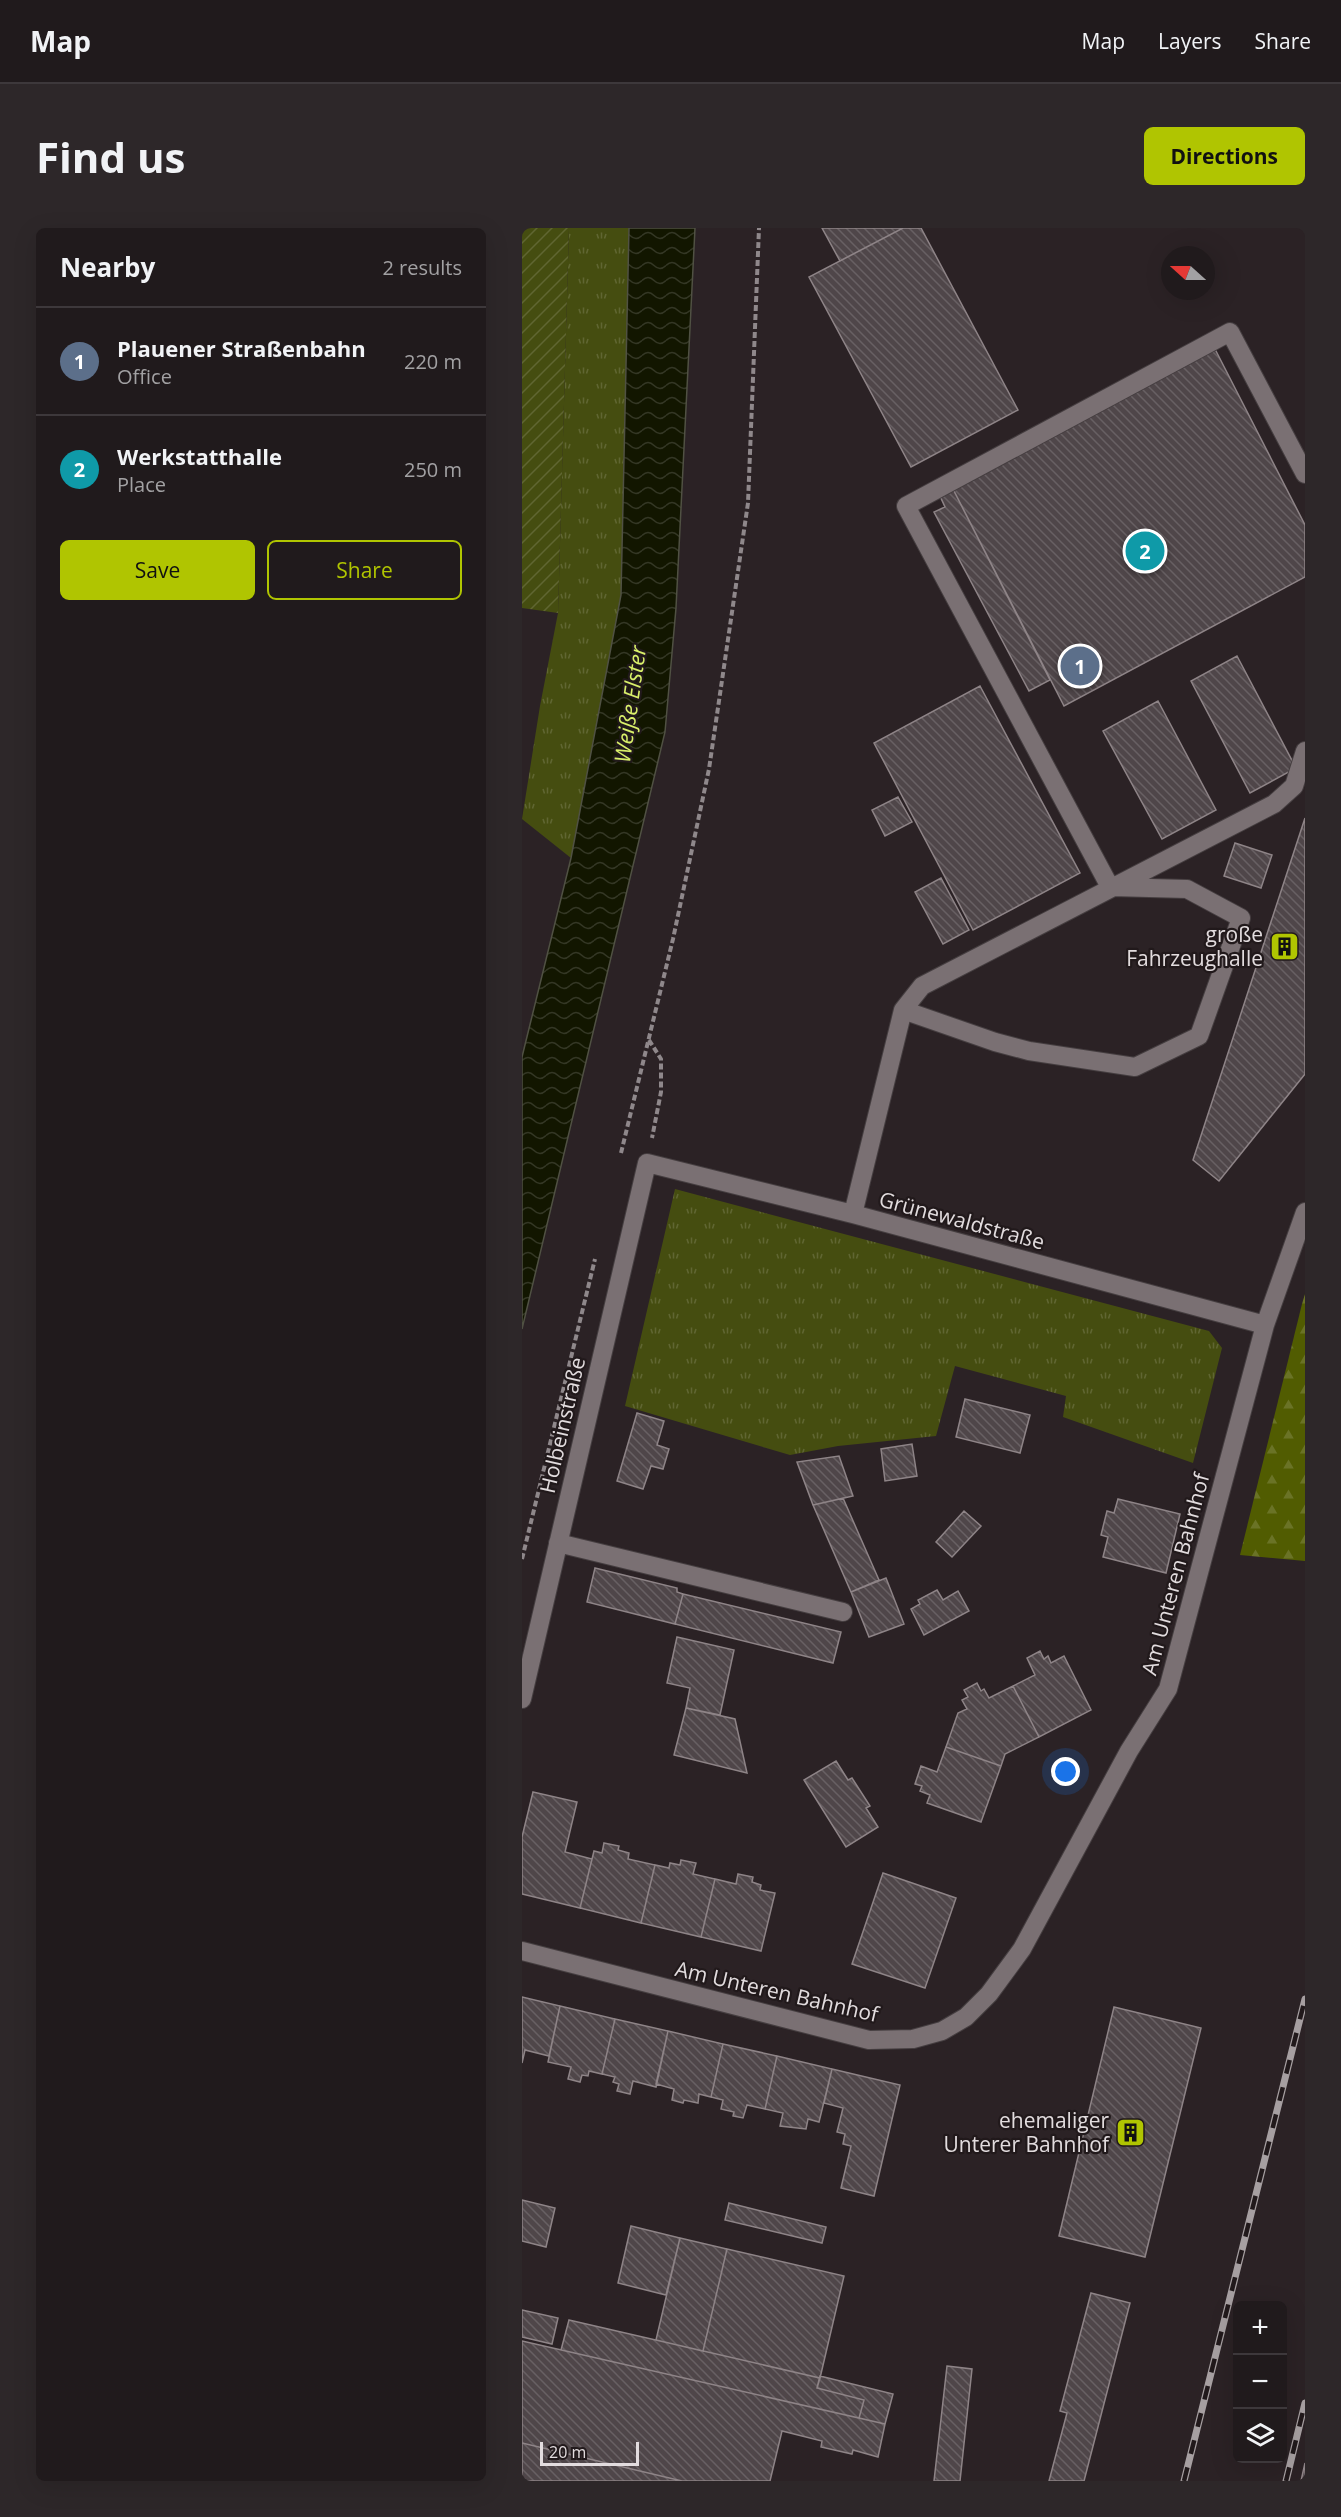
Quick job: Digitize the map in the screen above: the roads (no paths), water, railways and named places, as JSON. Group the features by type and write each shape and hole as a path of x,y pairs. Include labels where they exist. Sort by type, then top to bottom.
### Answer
{"street":[{"path":"1110,887 906,506 1230,332 1305,474"},
{"path":"853,1214 903,1010 922,986 1274,804 1294,786 1305,751"},
{"path":"903,1010 995,1042 1029,1051 1135,1067 1199,1036 1241,918 1187,889 1110,887"},
{"name":"Grünewaldstraße","path":"647,1163 853,1214 1265,1325"},
{"name":"Holbeinstraße","path":"522,1699 647,1163"},
{"name":"Am Unteren Bahnhof","path":"522,1951 869,2040 913,2039 942,2031 966,2017 989,1994 1022,1948 1118,1772 1168,1689 1265,1325 1305,1212"},
{"path":"558,1543 843,1612"}],"water":[{"name":"Weiße Elster","path":"629,228 695,228 676,608 665,732 522,1329 522,1057 571,858 621,595"}],"railway":[{"path":"1184,2481 1305,1999"},
{"path":"1286,2481 1305,2403"}],"place":[{"name":"Werkstatthalle","path":"1145,551"},
{"name":"Plauener Straßenbahn","path":"1080,666"},
{"name":"große Fahrzeughalle","path":"1284,946"},
{"name":"ehemaliger Unterer Bahnhof","path":"1130,2132"}]}
